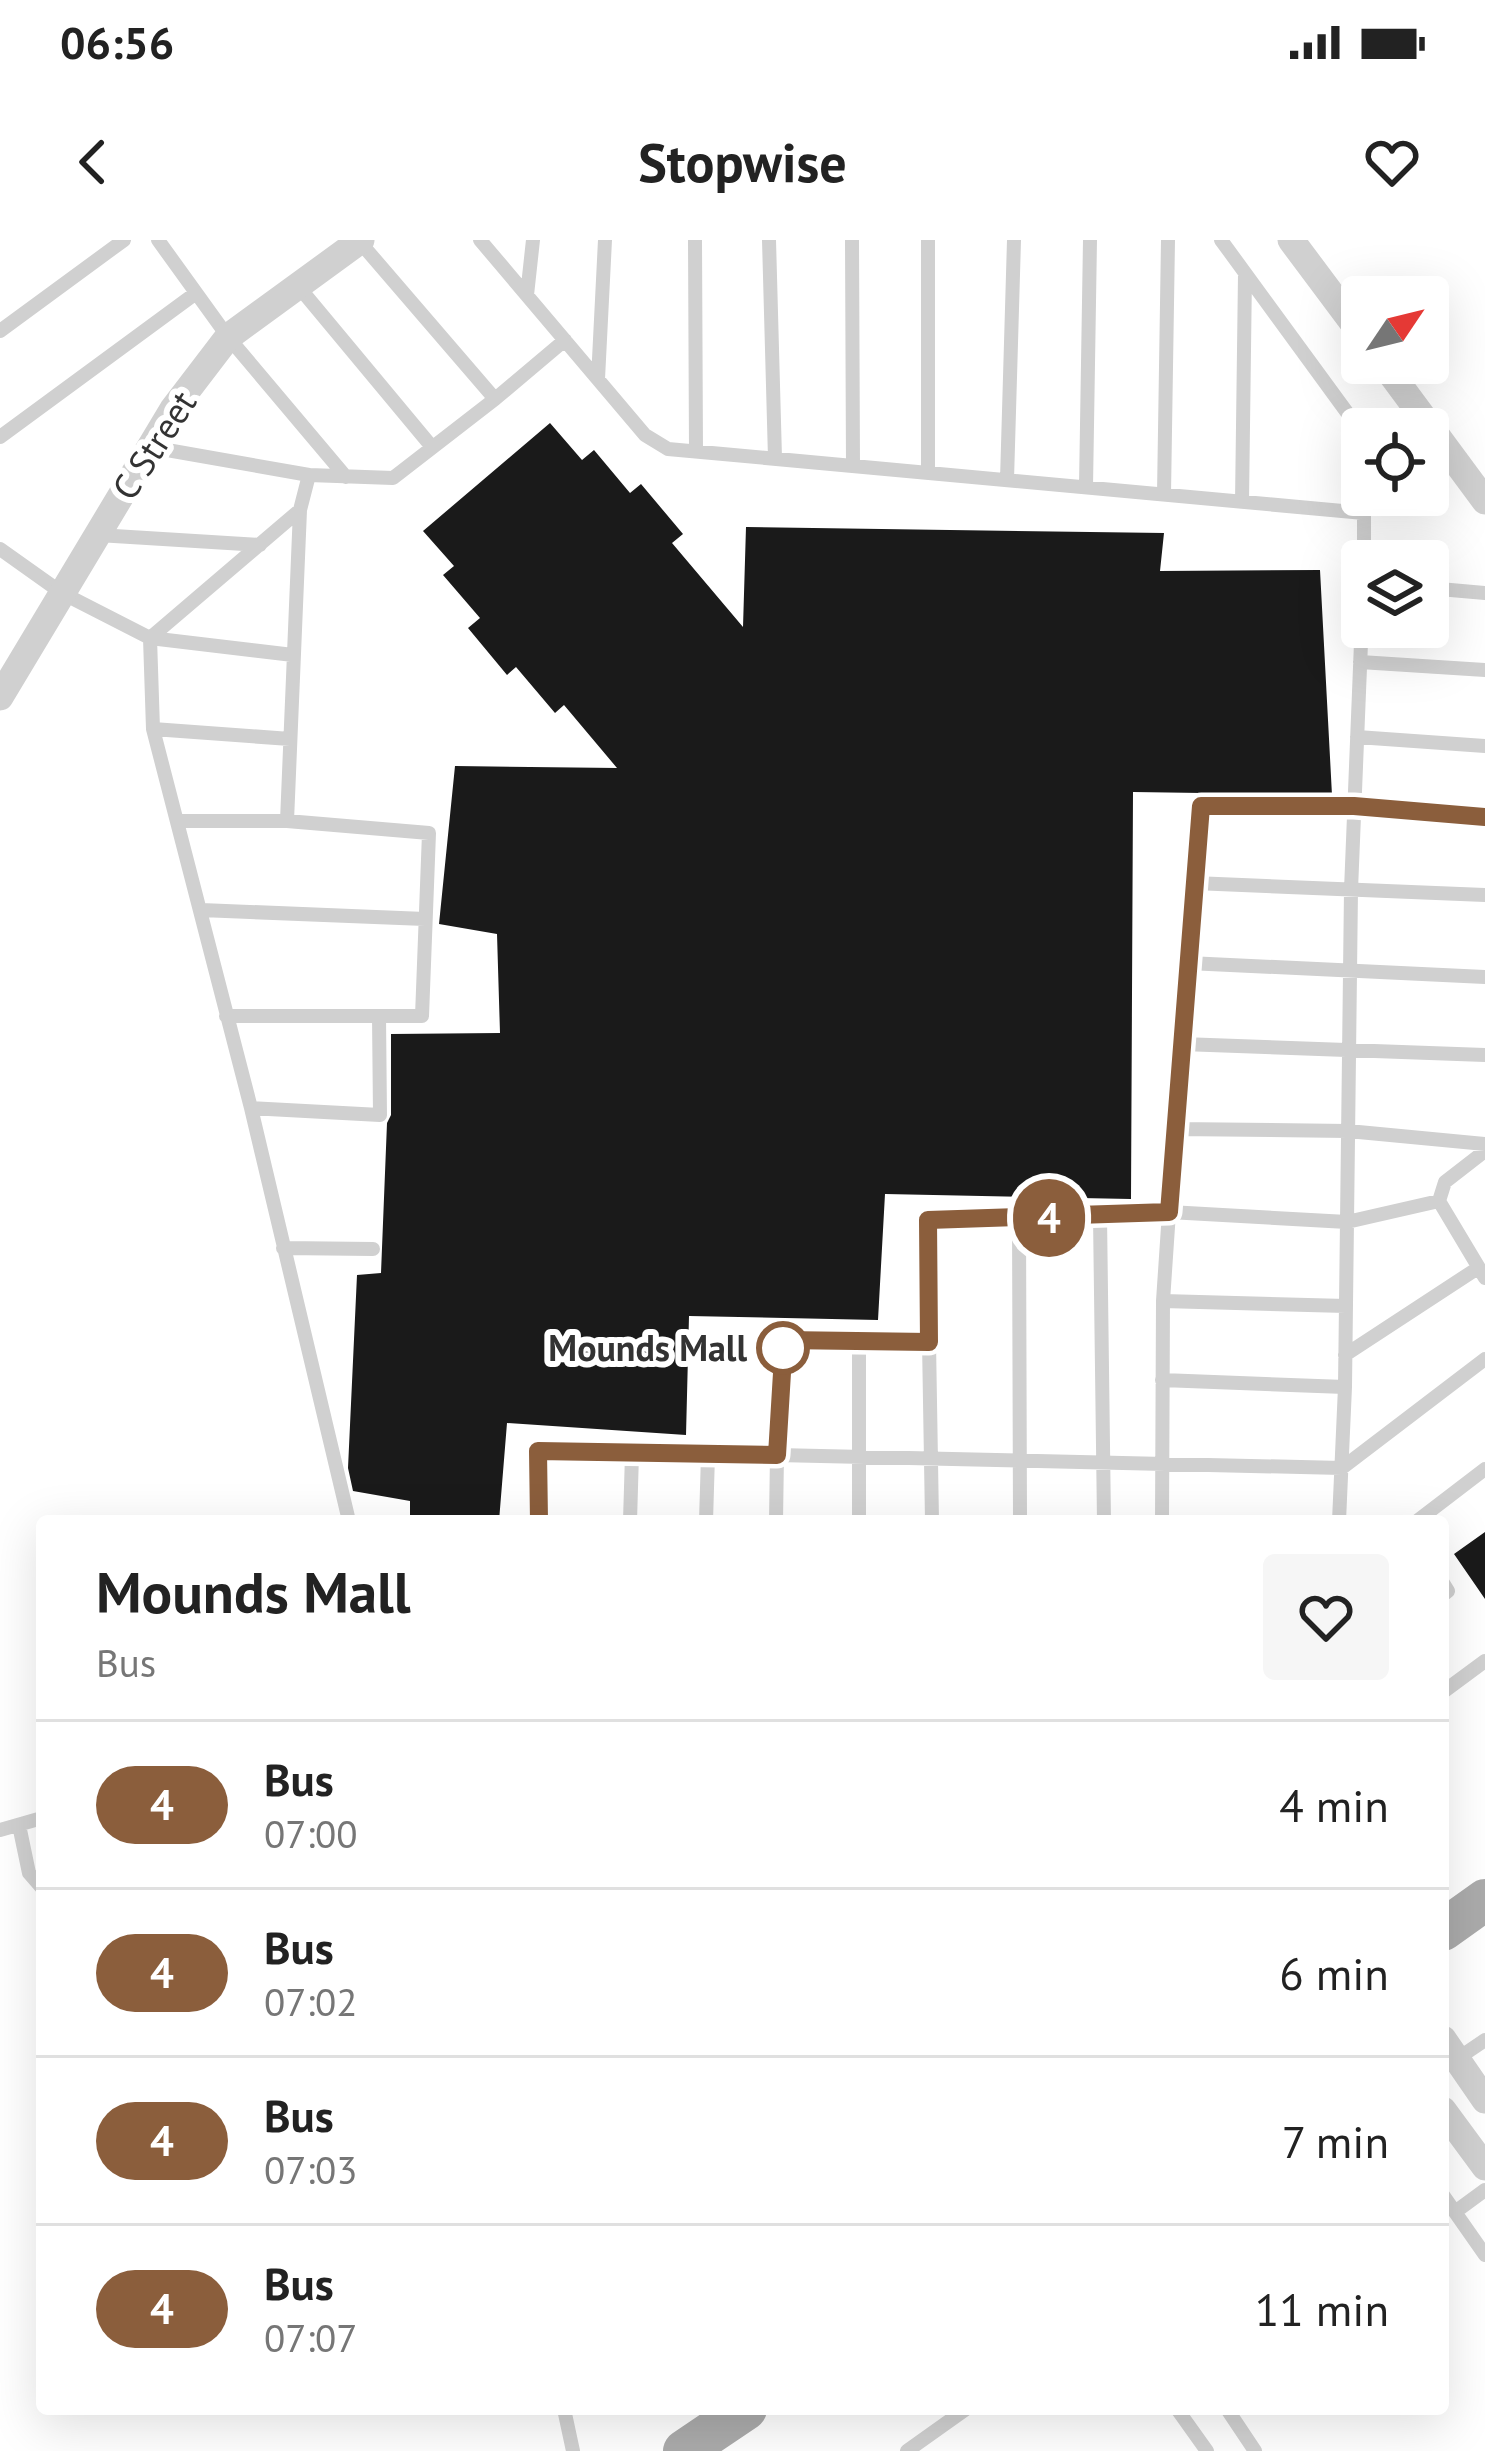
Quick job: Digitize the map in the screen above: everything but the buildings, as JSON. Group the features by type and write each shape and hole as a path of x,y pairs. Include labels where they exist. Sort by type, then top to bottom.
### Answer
{"main road":[{"path":"1449,1926 1485,1900"},
{"path":"684,2451 737,2415"}],"street":[{"path":"1291,240 1341,307"},
{"name":"C Street","path":"0,697 173,409 228,337 360,241"},
{"path":"1398,384 1485,501"},
{"path":"1450,2049 1485,2101"},
{"path":"1449,2118 1485,2167"}],"lane":[{"path":"0,331 124,240"},
{"path":"158,240 228,337 346,477"},
{"path":"481,240 645,435 668,449 1341,511"},
{"path":"527,295 533,240"},
{"path":"598,379 605,240"},
{"path":"695,240 695,451"},
{"path":"769,240 775,458"},
{"path":"852,240 853,466"},
{"path":"928,240 928,472"},
{"path":"1007,480 1014,240"},
{"path":"1086,488 1090,240"},
{"path":"1164,494 1168,240"},
{"path":"1221,240 1344,408"},
{"path":"360,241 495,399"},
{"path":"1242,502 1245,274"},
{"path":"298,286 432,447"},
{"path":"0,437 196,293"},
{"path":"150,447 309,475 393,478 565,340"},
{"path":"287,820 300,510 309,475"},
{"path":"150,638 300,510"},
{"path":"98,535 260,545"},
{"path":"0,549 62,593 150,638 293,655"},
{"path":"1449,590 1485,593"},
{"path":"150,638 154,729 348,1515"},
{"path":"1339,1515 1351,890 1361,648"},
{"path":"1360,662 1485,670"},
{"path":"154,729 290,739"},
{"path":"1357,737 1485,746"},
{"path":"1162,1515 1163,1301 1201,806 1354,806 1485,817"},
{"path":"179,821 287,820 429,833 422,1016 226,1016"},
{"path":"1194,883 1485,895"},
{"path":"201,910 425,919"},
{"path":"1188,963 1485,977"},
{"path":"250,1108 380,1115 379,1016"},
{"path":"1182,1044 1485,1055"},
{"path":"1175,1129 1348,1131 1485,1148"},
{"path":"1345,1355 1481,1273 1439,1201 1445,1182 1485,1148"},
{"path":"932,1515 928,1220 1169,1212 1347,1222 1439,1201"},
{"path":"1100,1216 1105,1515"},
{"path":"1019,1218 1020,1515"},
{"path":"283,1248 374,1249"},
{"path":"1163,1301 1346,1306"},
{"path":"776,1515 784,1340 929,1342"},
{"path":"859,1341 859,1515"},
{"path":"539,1515 538,1451 1342,1468 1485,1359"},
{"path":"1162,1380 1345,1387"},
{"path":"630,1515 632,1454"},
{"path":"706,1515 708,1455"},
{"path":"1425,1515 1485,1469"},
{"path":"1449,1688 1485,1661"},
{"path":"0,1830 36,1820"},
{"path":"19,1825 29,1873 36,1881"},
{"path":"1450,2049 1485,2040"},
{"path":"1455,2212 1485,2189"},
{"path":"1449,2204 1485,2255"},
{"path":"565,2415 573,2451"},
{"path":"907,2451 958,2415"},
{"path":"1181,2415 1208,2451"},
{"path":"1231,2415 1256,2451"}],"bus line":[{"name":"4","path":"539,1515 538,1451 777,1455 784,1340 929,1342 928,1220 1169,1212 1201,806 1354,806 1485,817"}],"place":[{"name":"Mounds Mall","path":"783,1348"}]}
